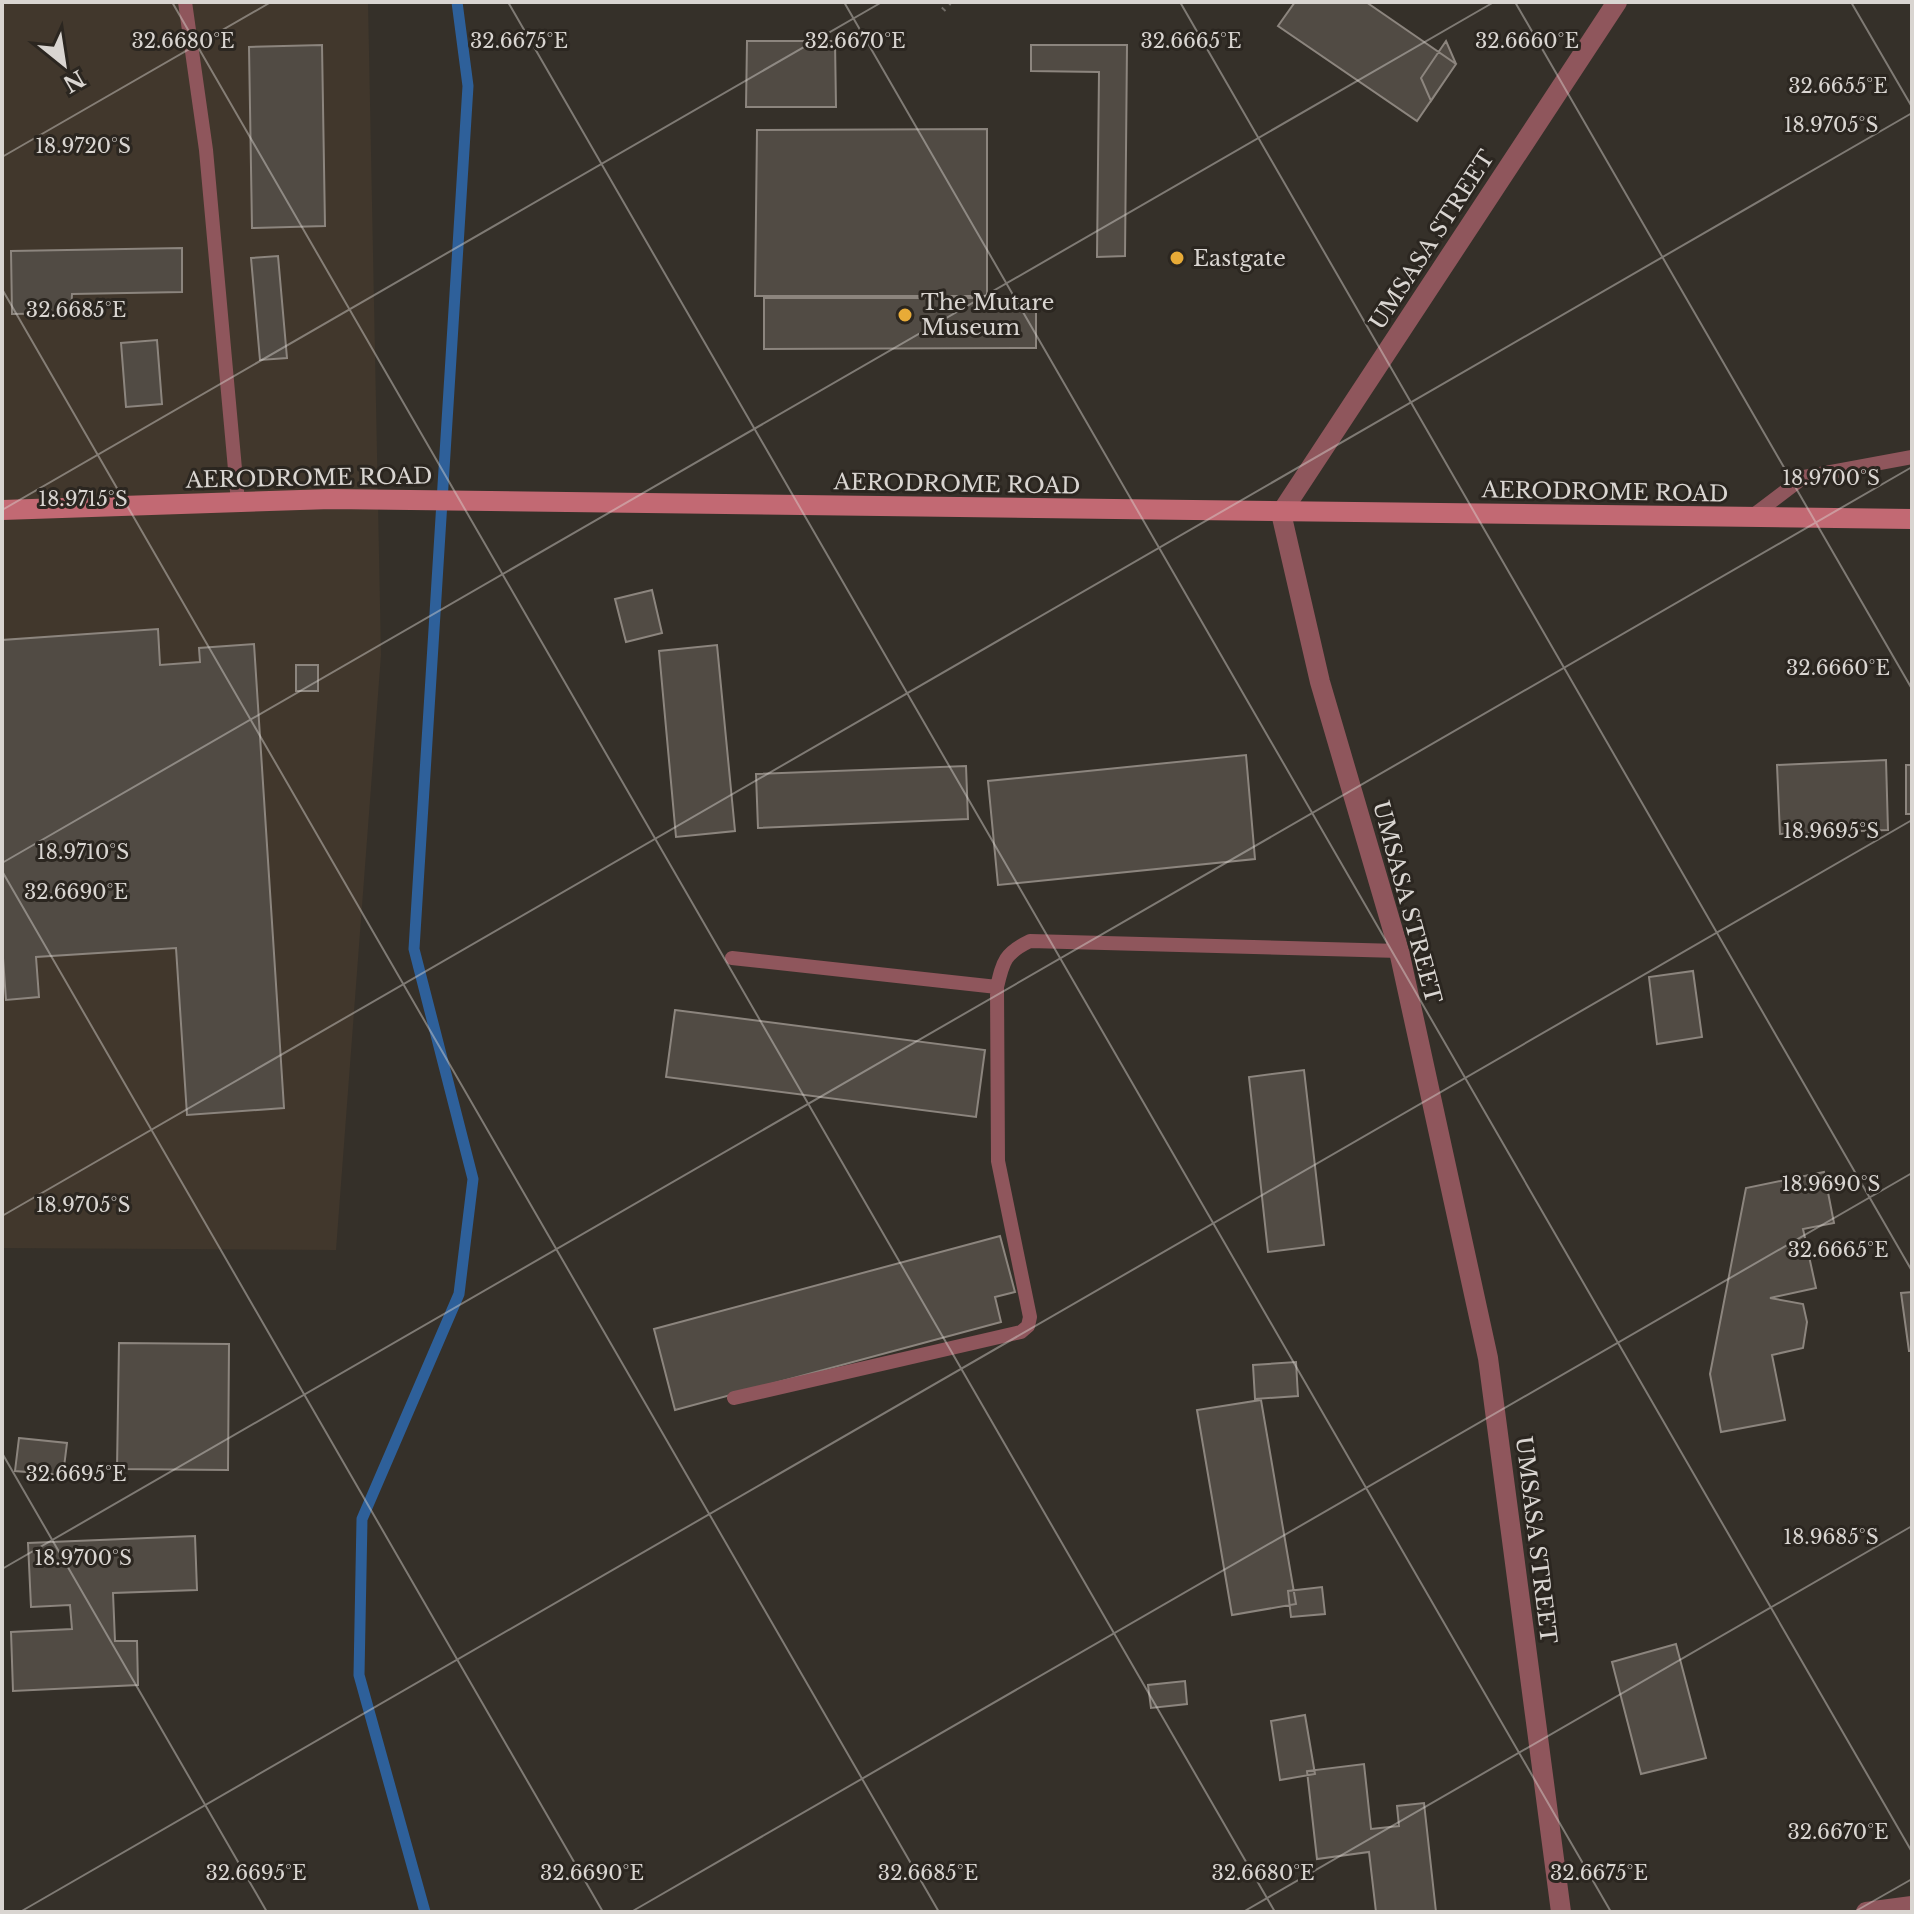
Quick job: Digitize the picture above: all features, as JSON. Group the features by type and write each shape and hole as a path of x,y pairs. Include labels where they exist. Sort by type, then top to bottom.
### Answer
{"street":[{"name":"UMSASA STREET","path":"1561,1912 1488,1358 1399,951 1320,682 1281,513 1617,2"},
{"name":"AERODROME ROAD","path":"2,510 331,499 1912,519"},
{"path":"1866,1912 1912,1906"}],"lane":[{"path":"185,2 206,150 238,502"},
{"path":"1750,517 1804,477 1912,457"},
{"path":"734,1398 1021,1332 1028,1326 1030,1317 998,1161 997,987 1002,965 1012,950 1030,941 1399,951"},
{"path":"732,958 997,987"}],"path":[{"path":"943,10 950,2"}],"shaded area":[{"path":"2,2 368,2 381,655 336,1250 2,1248"}],"building":[{"path":"1295,2 1366,2 1456,64 1417,121 1278,26"},
{"path":"747,41 835,41 836,107 746,107"},
{"path":"1446,41 1456,64 1431,101 1421,78"},
{"path":"322,45 325,226 252,228 249,47"},
{"path":"1031,45 1127,45 1125,256 1097,257 1099,72 1031,71"},
{"path":"987,129 987,296 755,296 757,130"},
{"path":"182,248 182,292 72,294 71,313 12,314 11,251"},
{"path":"278,256 287,358 260,360 251,258"},
{"path":"764,298 1036,298 1036,348 764,349"},
{"path":"157,340 162,404 126,407 121,343"},
{"path":"652,590 662,633 626,642 615,599"},
{"path":"158,629 160,665 200,662 199,648 254,644 284,1108 187,1115 176,948 36,957 39,997 6,1000 2,944 2,640"},
{"path":"717,645 735,831 676,837 659,651"},
{"path":"296,665 318,665 318,691 296,691"},
{"path":"1246,755 1255,859 998,885 988,781"},
{"path":"1886,760 1888,830 1780,834 1777,765"},
{"path":"1906,765 1912,765 1912,814 1906,814"},
{"path":"966,766 968,819 758,828 756,774"},
{"path":"1693,971 1702,1037 1657,1044 1649,977"},
{"path":"675,1010 985,1050 976,1117 666,1077"},
{"path":"1304,1070 1324,1245 1268,1252 1249,1077"},
{"path":"1824,1172 1834,1223 1803,1229 1816,1288 1770,1298 1803,1304 1807,1322 1803,1348 1772,1355 1785,1420 1721,1432 1710,1374 1746,1188"},
{"path":"1000,1236 1015,1292 995,1297 1001,1322 675,1410 654,1329"},
{"path":"1912,1292 1912,1351 1909,1351 1901,1293"},
{"path":"119,1343 229,1344 228,1470 117,1469"},
{"path":"1296,1362 1298,1396 1255,1399 1253,1365"},
{"path":"1261,1400 1296,1604 1232,1615 1197,1410"},
{"path":"19,1438 67,1443 63,1475 15,1471"},
{"path":"195,1536 197,1590 113,1593 115,1641 137,1641 138,1685 13,1691 11,1632 72,1629 70,1605 31,1607 28,1543"},
{"path":"1322,1587 1325,1614 1291,1617 1288,1591"},
{"path":"1676,1644 1706,1758 1641,1774 1612,1662"},
{"path":"1185,1681 1187,1704 1151,1708 1148,1685"},
{"path":"1305,1715 1315,1774 1280,1780 1271,1721"},
{"path":"1364,1764 1371,1829 1399,1826 1397,1806 1424,1803 1436,1912 1376,1912 1369,1852 1317,1859 1307,1771"}],"waterway":[{"path":"425,1912 359,1675 362,1519 459,1294 473,1179 414,949 468,86 457,2"}],"place":[{"name":"Eastgate","path":"1177,258"},
{"name":"The Mutare Museum","path":"905,315"}]}
